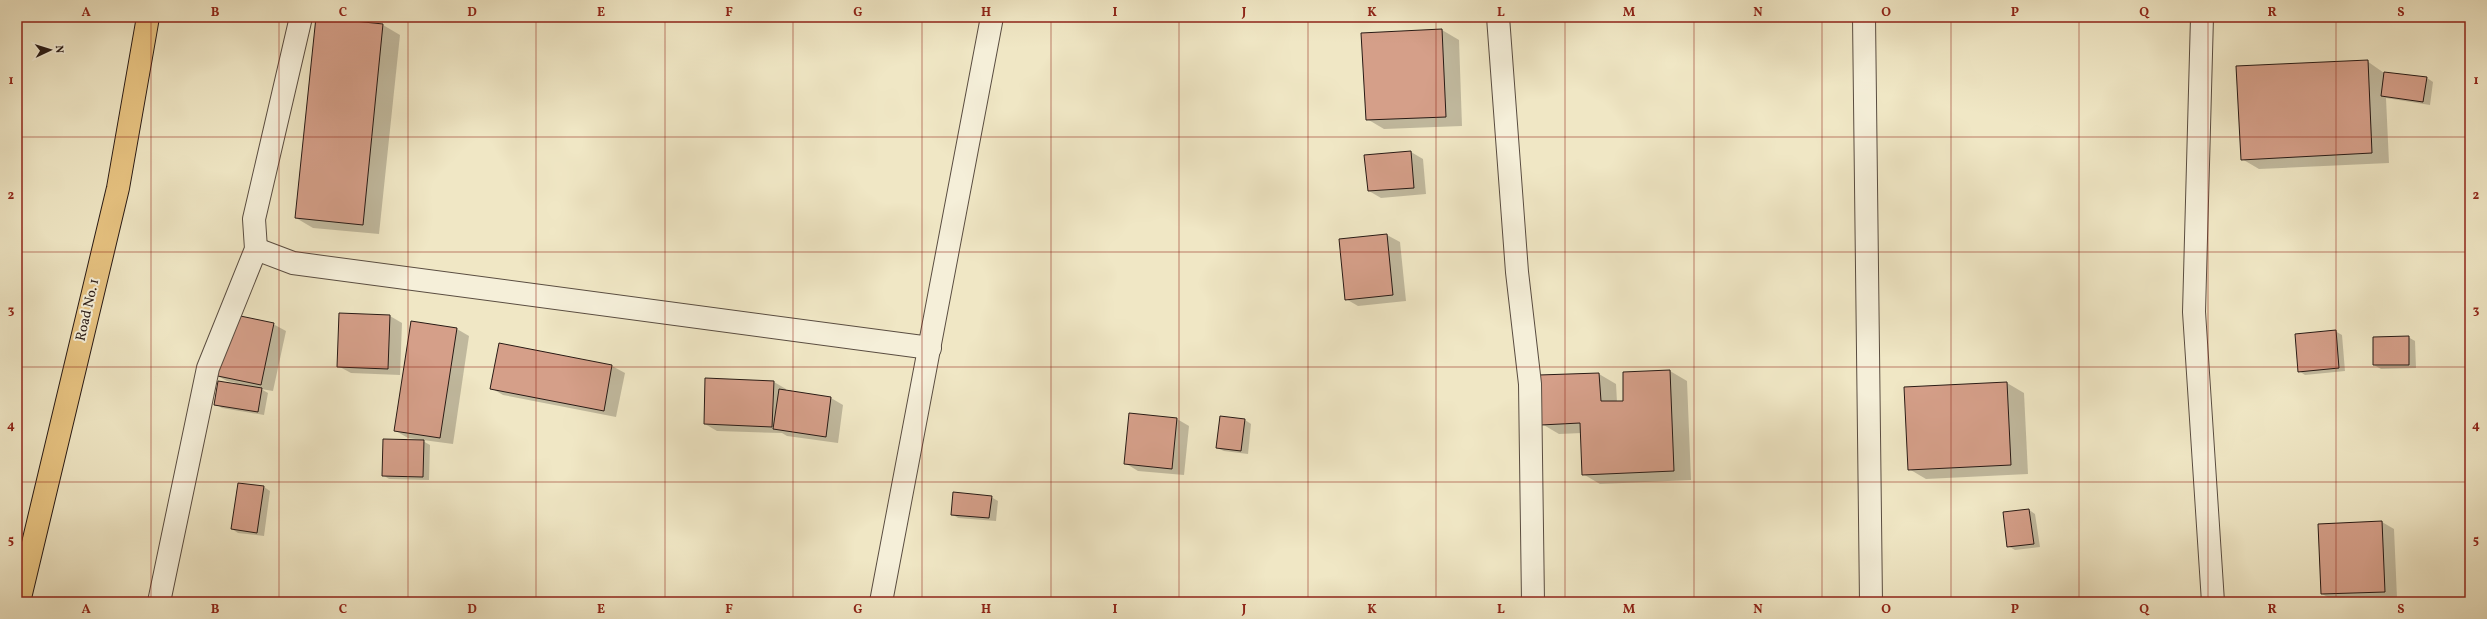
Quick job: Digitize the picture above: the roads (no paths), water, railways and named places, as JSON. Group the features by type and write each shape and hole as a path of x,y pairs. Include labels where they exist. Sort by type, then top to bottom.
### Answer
{"highway":[{"name":"Road No. 1","path":"19,602 118,188 148,17"}],"street":[{"path":"159,602 208,368 256,249 254,219 301,17"},
{"path":"881,602 992,17"},
{"path":"1498,17 1518,272 1530,384 1533,602"},
{"path":"1864,17 1871,602"},
{"path":"2202,17 2194,312 2213,602"},
{"path":"256,249 293,263 930,348"}]}
